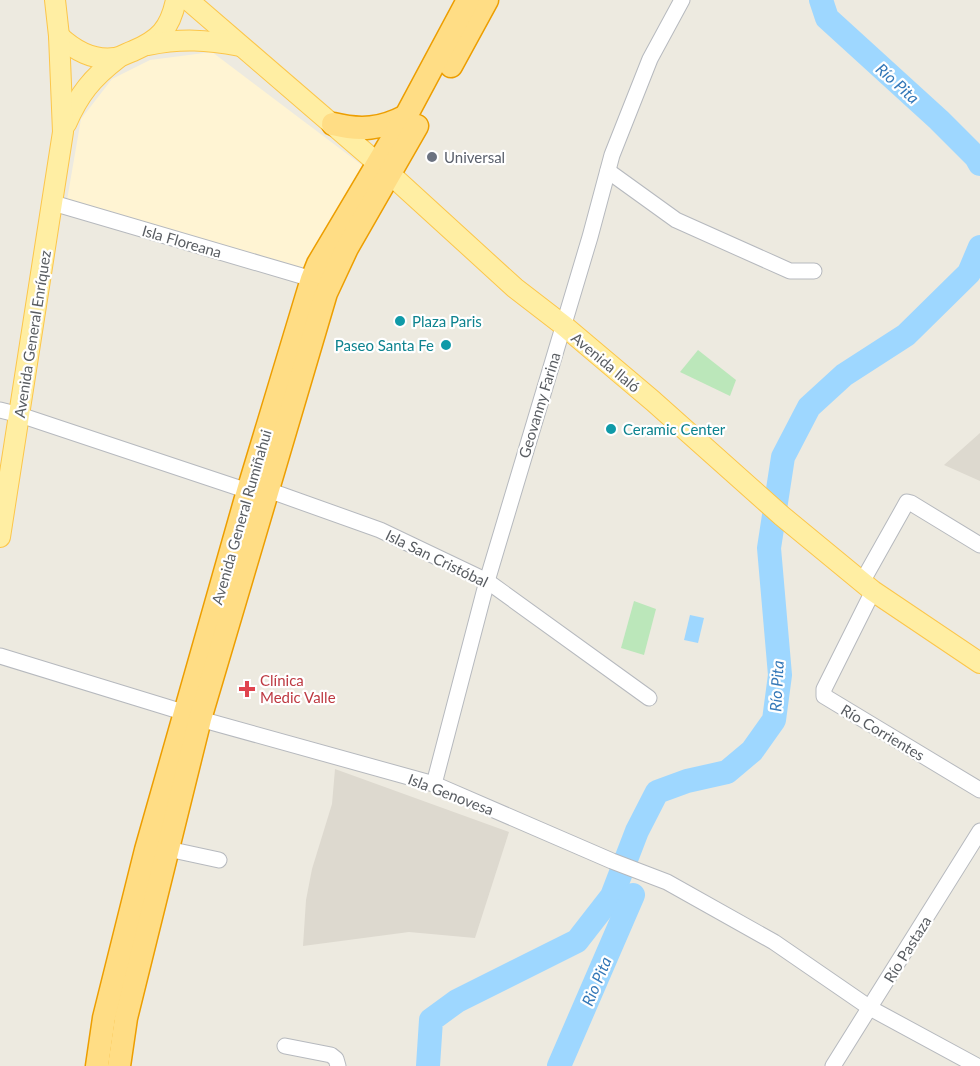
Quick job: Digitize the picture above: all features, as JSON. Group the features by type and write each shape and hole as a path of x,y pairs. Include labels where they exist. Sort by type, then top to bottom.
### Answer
{"highway":[{"name":"Avenida General Rumiñahui","path":"119,1066 126,1018 168,849 193,716 198,662 326,293 406,116 468,0"},
{"name":"Avenida General Rumiñahui","path":"258,490 312,279 318,264 384,168 487,0"},
{"path":"333,124 352,129 371,129 389,125 406,116"},
{"name":"Avenida General Rumiñahui","path":"97,1066 104,1018 146,850 193,716"}],"main road":[{"name":"Avenida General Enríquez","path":"0,537 63,132 60,36 55,0"},
{"path":"148,45 157,38 170,20 176,0"},
{"name":"Avenida Ilaló","path":"188,0 384,168 515,288 653,401 782,516 867,587 980,663"},
{"path":"60,36 76,49 96,57 118,58 148,45 171,40 193,39 243,47"},
{"name":"Avenida General Enríquez","path":"63,132 77,100 88,84 118,58"}],"street":[{"name":"Geovanny Farina","path":"434,784 487,581 621,129 650,59 682,0"},
{"path":"608,171 676,220 790,271 814,271"},
{"name":"Isla Floreana","path":"52,203 312,279"},
{"name":"Isla San Cristóbal","path":"0,410 380,530 487,581 649,698"},
{"path":"867,587 907,502 980,545"},
{"name":"Río Corrientes","path":"867,587 824,688 824,696 980,790"},
{"name":"Isla Genovesa","path":"0,656 193,716 434,784 612,861 667,882 774,942 870,1008 977,1066"},
{"name":"Río Pastaza","path":"833,1066 980,831"},
{"path":"168,849 219,860"},
{"path":"285,1046 331,1055 336,1059 338,1066"}],"shaded area":[{"path":"212,52 363,166 306,269 67,200 81,119 112,79 150,60"},
{"path":"980,433 980,481 944,465"},
{"path":"335,769 509,832 475,938 409,932 303,946 306,900 312,869 332,804"}],"green space":[{"path":"698,350 736,380 730,396 680,372"},
{"path":"634,601 656,609 644,655 621,648"}],"water":[{"path":"690,615 704,618 698,643 684,640"}],"waterway":[{"name":"Río Pita","path":"821,0 827,18 939,120 976,157 980,164"},
{"name":"Río Pita","path":"428,1066 431,1020 457,1001 577,941 612,896 637,831 657,792 687,781 727,772 752,751 774,720 780,675 769,548 783,457 809,407 844,375 906,335 969,273 980,247"},
{"name":"Rio Pita","path":"559,1066 633,895"}],"place":[{"name":"Universal","path":"432,157"},
{"name":"Plaza Paris","path":"400,321"},
{"name":"Paseo Santa Fe","path":"446,345"},
{"name":"Ceramic Center","path":"611,429"},
{"name":"Clínica Medic Valle","path":"247,689"}]}
